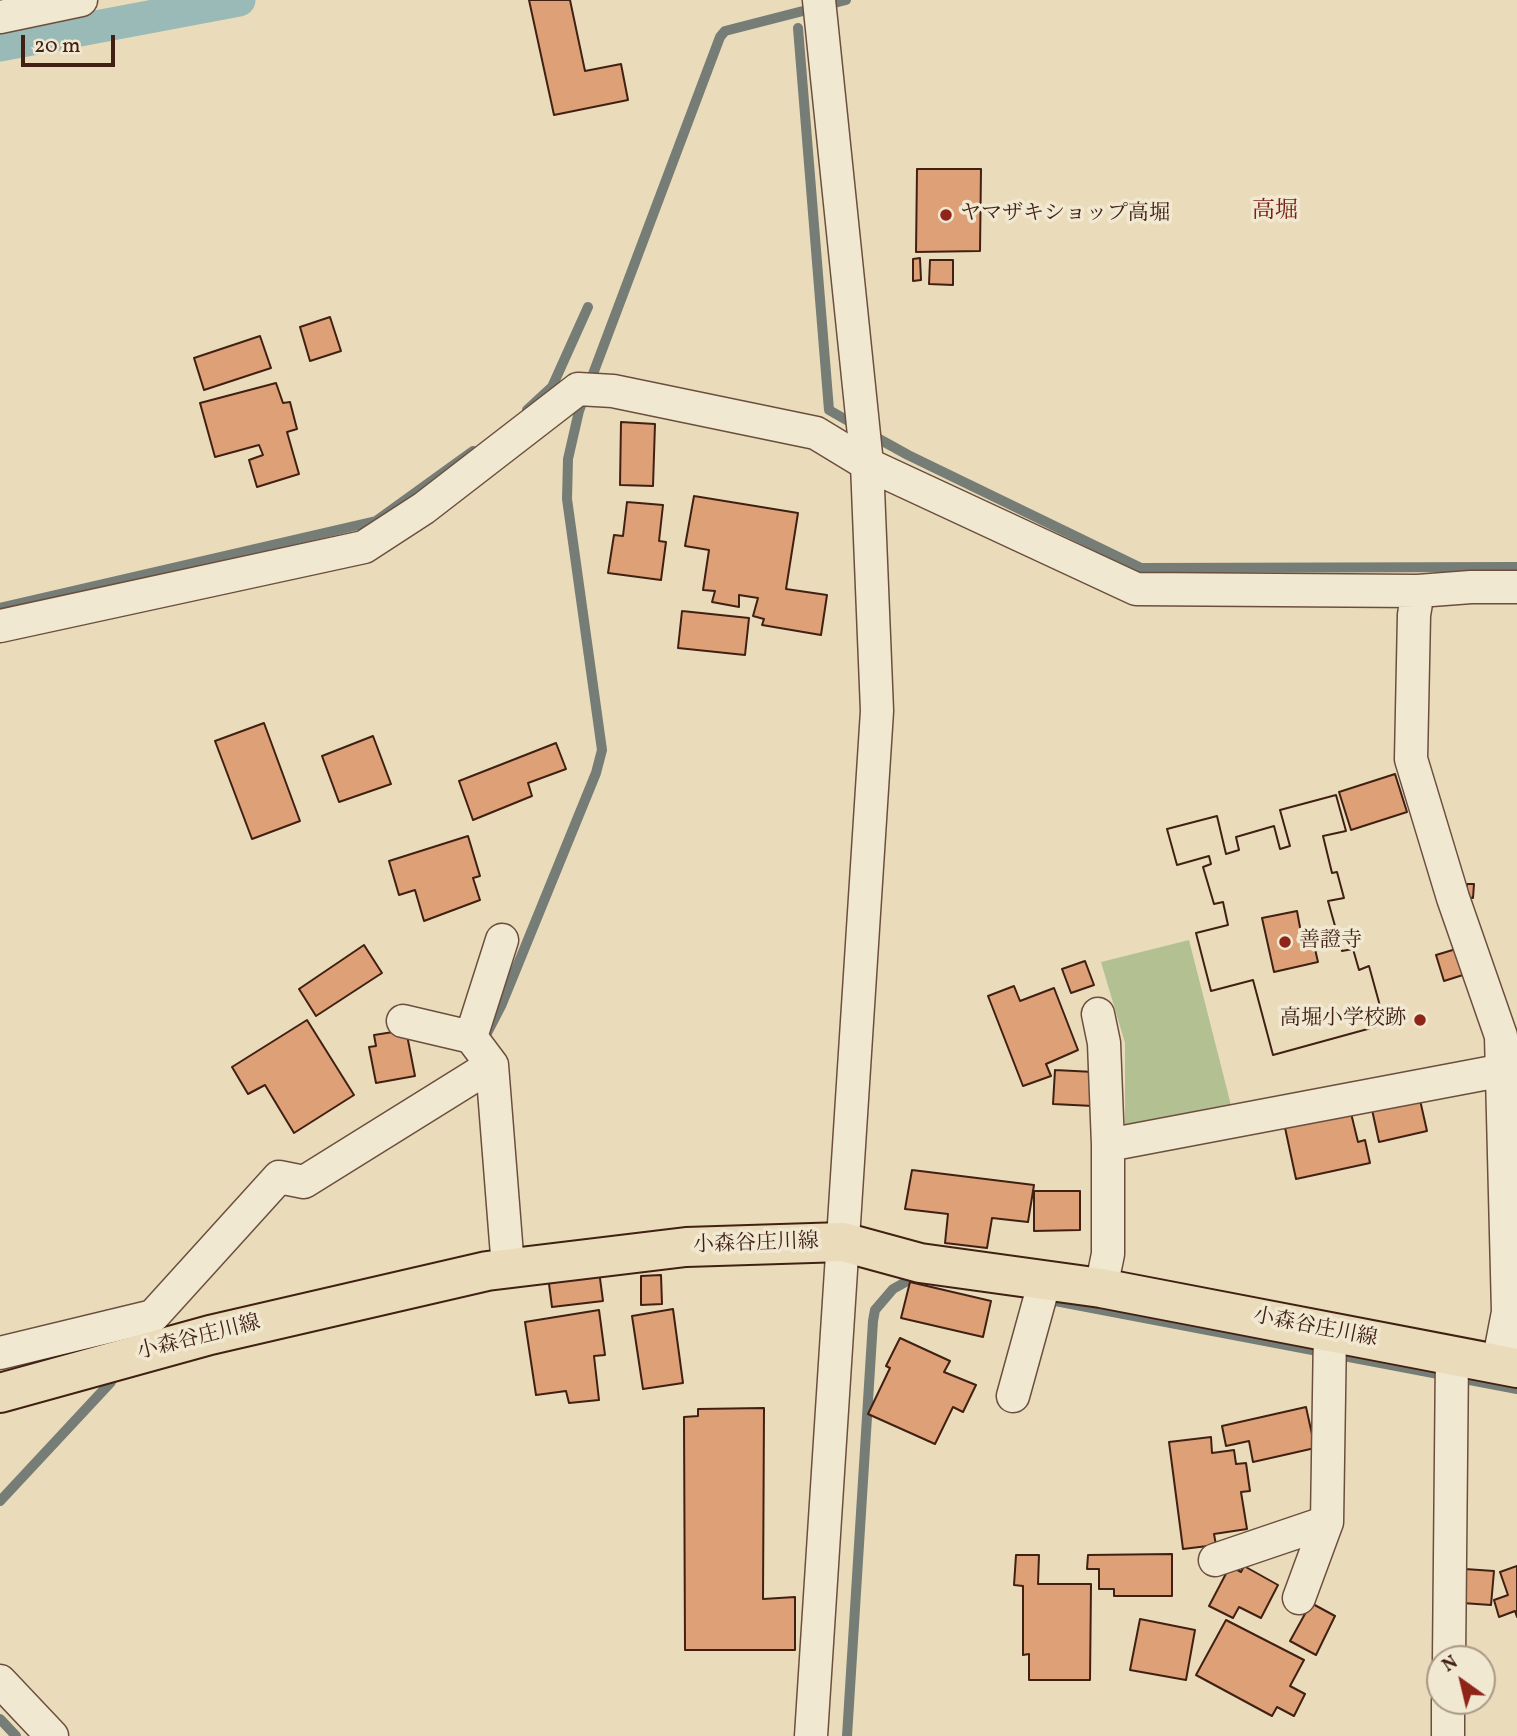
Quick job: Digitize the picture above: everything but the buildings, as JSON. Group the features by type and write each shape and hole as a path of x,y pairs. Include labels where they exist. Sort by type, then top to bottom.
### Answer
{"main road":[{"name":"小森谷庄川線","path":"0,1393 210,1335 508,1268 686,1247 843,1242 920,1264 1101,1288 1508,1366"}],"street":[{"path":"0,16 81,0"},
{"path":"811,1736 877,711 867,464 819,0"},
{"path":"0,626 373,544 578,389 613,391 816,433 867,464 1136,589 1418,591 1517,587"},
{"path":"1418,591 1414,615 1411,759 1453,898 1501,1036 1504,1070 1508,1366"},
{"path":"471,1037 502,940"},
{"path":"1098,1014 1104,1043 1108,1145 1108,1255 1101,1288"},
{"path":"403,1021 471,1037 492,1065 508,1268"},
{"path":"0,1353 153,1316 291,1180 492,1065"},
{"path":"1108,1145 1504,1070"},
{"path":"1013,1396 1045,1280"},
{"path":"1299,1598 1327,1522 1330,1332"},
{"path":"1449,1645 1452,1355"},
{"path":"1216,1560 1327,1522"},
{"path":"0,1681 52,1736"},
{"path":"1448,1715 1448,1736"}],"green space":[{"path":"1189,940 1232,1109 1125,1135 1125,1043 1101,962"}],"waterway":[{"path":"0,45 239,0"},
{"path":"485,1037 501,1006 596,773 602,750 567,499 568,459 579,411 720,37 725,31 846,0"},
{"path":"798,28 829,410 857,426"},
{"path":"527,410 552,387 588,307"},
{"path":"870,434 1141,568 1517,567"},
{"path":"0,608 376,521 473,451"},
{"path":"847,1736 873,1321 875,1310 893,1289 911,1279 921,1280"},
{"path":"1050,1300 1517,1389"},
{"path":"0,1501 111,1382"},
{"path":"0,1719 16,1736"}],"place":[{"name":"ヤマザキショップ高堀","path":"946,215"},
{"name":"善證寺","path":"1285,942"},
{"name":"高堀小学校跡","path":"1420,1020"}],"district":[{"name":"高堀","path":"1275,213"}]}
